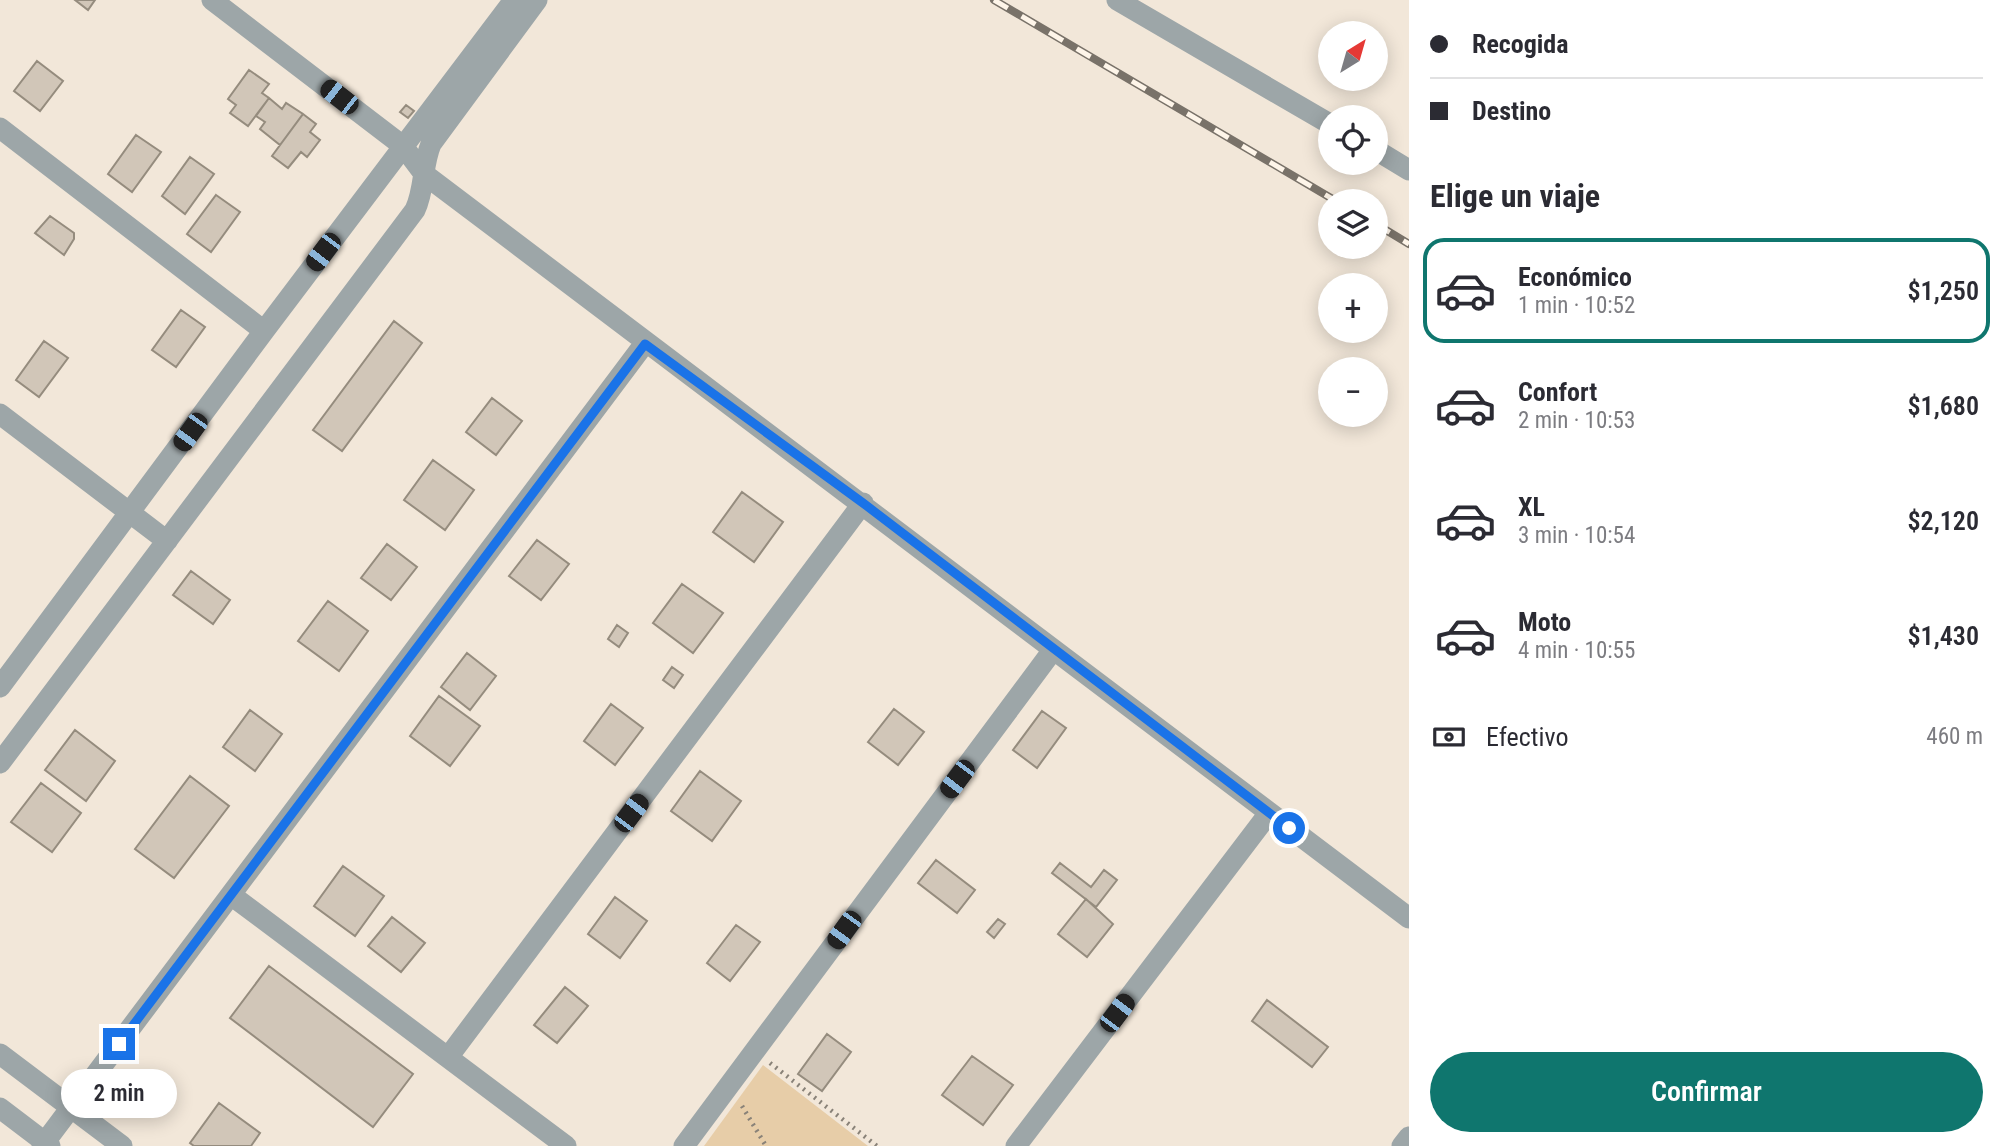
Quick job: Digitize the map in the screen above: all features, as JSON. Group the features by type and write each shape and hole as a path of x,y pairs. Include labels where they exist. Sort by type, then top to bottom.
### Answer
{"street":[{"path":"212,0 403,146 424,174 645,344 863,503 1409,918"},
{"path":"0,687 514,0"},
{"path":"0,763 415,210 431,144 537,0"},
{"path":"1117,0 1318,117"},
{"path":"0,128 264,331"},
{"path":"1388,157 1409,170"},
{"path":"0,1108 46,1145 71,1108 645,344"},
{"path":"0,414 167,541"},
{"path":"449,1056 863,503"},
{"path":"684,1146 1053,650"},
{"path":"1016,1146 1269,813"},
{"path":"231,895 566,1146"},
{"path":"0,1054 122,1146"},
{"path":"1402,1146 1409,1137"}],"path":[{"path":"760,1071 768,1062 877,1146"},
{"path":"738,1099 766,1146"}],"shaded area":[{"path":"763,1065 868,1146 704,1146"}],"building":[{"path":"75,0 95,0 88,10"},
{"path":"37,61 63,81 40,111 14,91"},
{"path":"249,70 269,84 262,93 269,98 248,126 230,113 236,105 228,99"},
{"path":"269,98 282,109 286,103 303,114 280,145 260,129 265,122 256,116"},
{"path":"406,105 414,111 408,118 400,112"},
{"path":"303,114 316,124 310,132 320,140 307,157 301,152 288,168 272,156"},
{"path":"136,135 161,152 132,192 108,174"},
{"path":"190,157 214,174 185,214 162,196"},
{"path":"216,195 240,212 211,252 187,234"},
{"path":"50,216 74,233 74,239 64,255 35,233"},
{"path":"181,310 205,327 176,367 152,350"},
{"path":"394,321 422,343 342,451 313,430"},
{"path":"44,341 68,358 39,397 16,380"},
{"path":"492,398 522,421 496,455 466,432"},
{"path":"433,460 474,490 445,530 404,500"},
{"path":"742,492 783,522 754,562 713,532"},
{"path":"537,540 569,564 541,600 509,576"},
{"path":"387,544 417,567 391,600 361,578"},
{"path":"191,571 230,600 213,624 173,595"},
{"path":"682,584 723,613 693,653 653,623"},
{"path":"328,601 368,631 339,671 298,641"},
{"path":"617,625 628,633 619,647 608,639"},
{"path":"467,653 496,676 470,710 441,687"},
{"path":"672,667 683,675 674,688 663,680"},
{"path":"439,696 480,726 450,766 410,736"},
{"path":"611,704 643,728 615,765 584,741"},
{"path":"894,709 924,732 898,765 868,742"},
{"path":"250,710 282,734 255,771 223,747"},
{"path":"1042,711 1066,728 1037,768 1013,750"},
{"path":"75,730 115,761 86,801 45,770"},
{"path":"700,771 741,801 712,841 671,811"},
{"path":"190,776 229,806 174,878 135,849"},
{"path":"41,783 81,813 52,852 11,822"},
{"path":"936,860 975,890 957,913 918,883"},
{"path":"1060,863 1091,887 1104,870 1117,880 1096,907 1052,873"},
{"path":"343,866 384,896 355,936 314,906"},
{"path":"615,897 647,921 620,958 588,934"},
{"path":"1086,899 1113,924 1087,957 1058,934"},
{"path":"392,917 425,943 401,972 368,946"},
{"path":"998,919 1005,924 994,938 987,932"},
{"path":"736,925 760,942 730,981 707,963"},
{"path":"269,966 413,1074 373,1127 230,1018"},
{"path":"565,987 588,1006 557,1043 534,1025"},
{"path":"1267,1000 1328,1047 1312,1067 1252,1021"},
{"path":"827,1034 851,1052 822,1091 798,1074"},
{"path":"972,1056 1013,1085 983,1125 942,1095"},
{"path":"219,1103 260,1133 251,1146 194,1146 190,1143"}],"railway":[{"path":"994,0 1318,190"},
{"path":"1388,231 1409,244"}],"route":[{"path":"119,1044 645,344 863,503 1289,828"}]}
